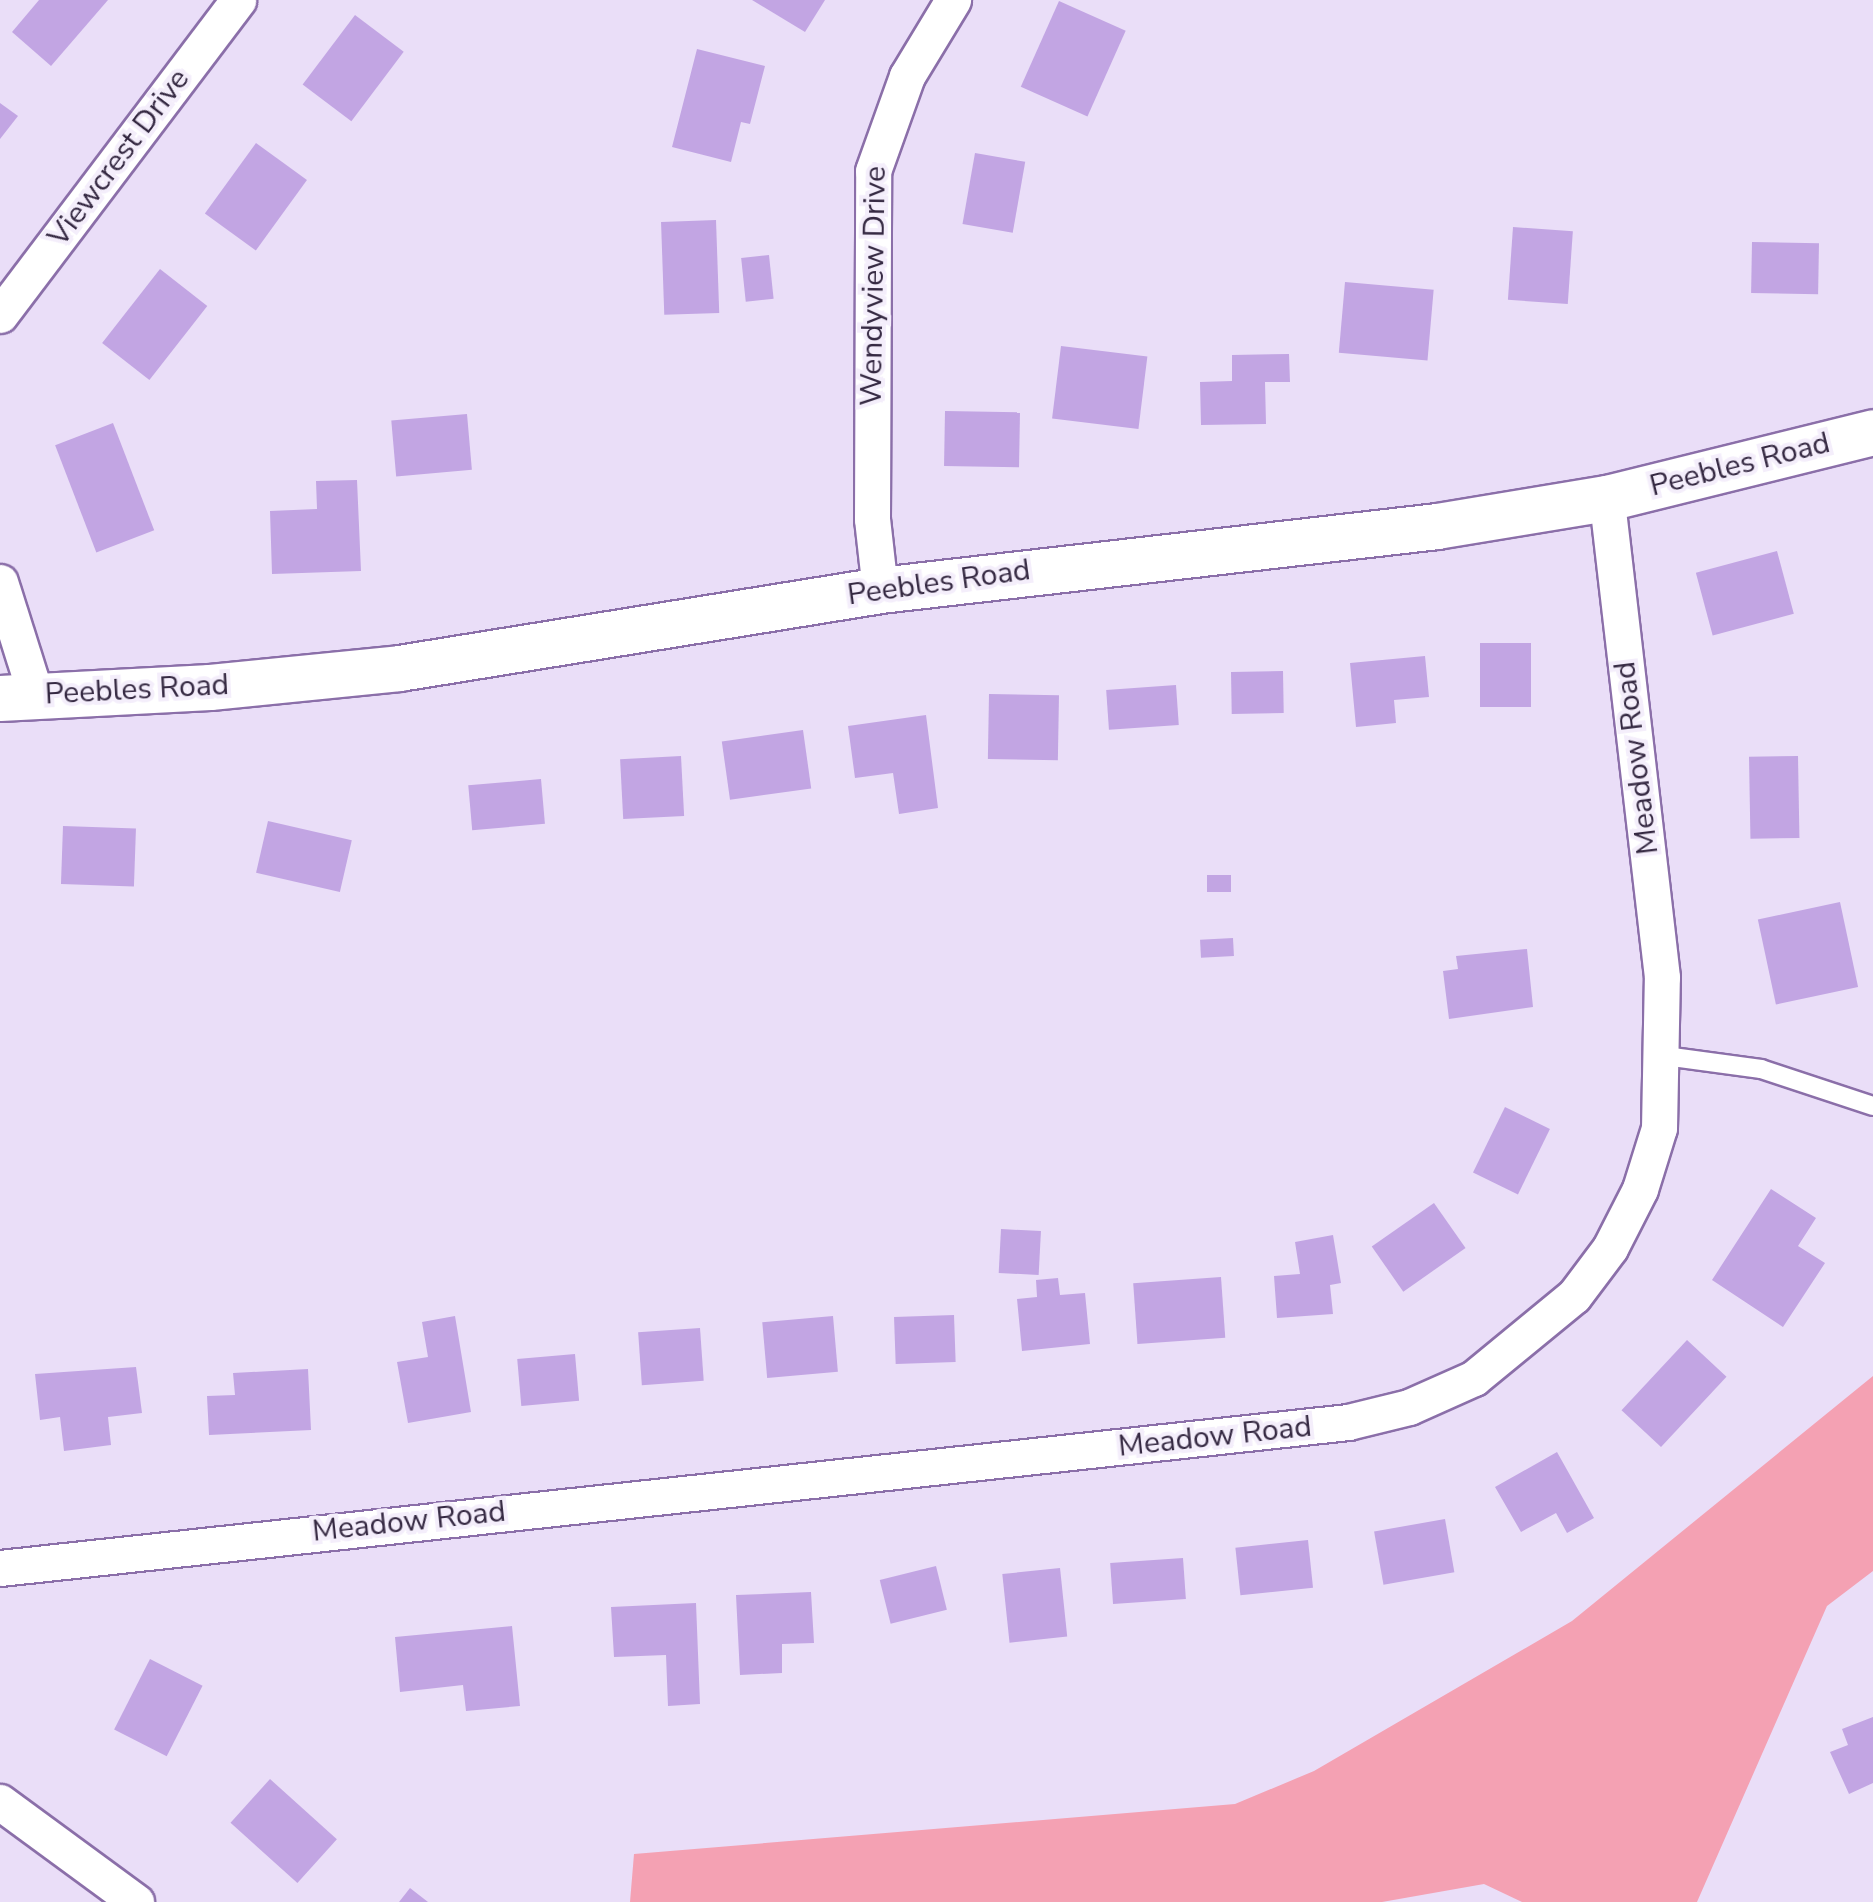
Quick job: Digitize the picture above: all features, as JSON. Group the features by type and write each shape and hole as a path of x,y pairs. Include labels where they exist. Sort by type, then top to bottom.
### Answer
{"street":[{"name":"Viewcrest Drive","path":"0,315 238,0"},
{"name":"Wendyview Drive","path":"880,590 872,519 873,171 906,76 953,0"},
{"name":"Peebles Road","path":"18,697 398,668 880,590 1437,526 1607,498 1873,432"},
{"name":"Meadow Road","path":"0,1568 1237,1435 1410,1408 1474,1378 1524,1342 1574,1296 1610,1248 1640,1190 1659,1128 1665,1056 1662,976 1607,498"},
{"path":"0,582 18,697"},
{"path":"0,1802 136,1902"}],"lane":[{"path":"1665,1056 1760,1070 1873,1106"}],"shaded area":[{"path":"1873,1376 1873,1571 1827,1606 1697,1902 1522,1902 1484,1884 1382,1902 630,1902 634,1854 1235,1804 1314,1771 1572,1621"}],"building":[{"path":"39,0 108,0 51,66 12,32"},
{"path":"752,0 825,0 805,32"},
{"path":"1059,1 1126,31 1087,117 1021,87"},
{"path":"355,15 404,52 351,121 303,84"},
{"path":"697,49 765,66 750,124 741,122 731,162 672,147"},
{"path":"0,103 18,116 0,139"},
{"path":"256,143 307,180 256,250 205,213"},
{"path":"975,153 1025,162 1013,233 962,224"},
{"path":"716,220 719,313 664,315 661,222"},
{"path":"1513,227 1573,231 1568,304 1508,300"},
{"path":"1752,242 1819,243 1818,294 1751,293"},
{"path":"769,255 774,299 746,302 741,258"},
{"path":"160,269 207,306 149,380 102,343"},
{"path":"1345,282 1434,290 1427,360 1339,353"},
{"path":"1061,346 1147,357 1138,429 1052,418"},
{"path":"1289,354 1290,382 1265,382 1266,424 1201,425 1200,382 1232,381 1232,355"},
{"path":"945,411 1020,412 1019,467 944,466"},
{"path":"467,414 472,470 396,476 391,421"},
{"path":"113,423 154,530 96,553 55,445"},
{"path":"357,480 361,571 272,574 270,511 317,509 316,481"},
{"path":"1777,551 1794,614 1713,636 1696,573"},
{"path":"1480,643 1531,643 1531,707 1480,707"},
{"path":"1425,656 1429,697 1394,700 1396,723 1356,727 1350,663"},
{"path":"1283,671 1284,713 1232,714 1231,672"},
{"path":"1176,685 1179,725 1109,730 1106,690"},
{"path":"989,694 1059,695 1058,760 988,759"},
{"path":"926,715 938,808 899,814 893,773 855,778 848,726"},
{"path":"803,730 811,788 730,800 722,741"},
{"path":"681,756 684,816 623,819 620,759"},
{"path":"1798,756 1799,838 1750,839 1749,757"},
{"path":"541,779 545,824 472,830 468,785"},
{"path":"268,821 352,840 340,892 256,873"},
{"path":"63,826 136,829 134,887 61,884"},
{"path":"1207,875 1231,875 1231,892 1207,892"},
{"path":"1840,902 1858,987 1776,1005 1758,919"},
{"path":"1233,938 1234,956 1201,958 1200,940"},
{"path":"1527,949 1533,1007 1449,1019 1443,971 1458,969 1456,956"},
{"path":"1505,1107 1550,1129 1518,1195 1473,1173"},
{"path":"1771,1189 1816,1218 1798,1246 1825,1263 1783,1327 1712,1280"},
{"path":"1434,1203 1466,1248 1403,1292 1372,1247"},
{"path":"1001,1229 1041,1231 1039,1275 999,1273"},
{"path":"1333,1235 1341,1283 1330,1285 1333,1314 1277,1318 1274,1276 1300,1274 1295,1242"},
{"path":"1221,1277 1225,1338 1137,1344 1133,1283"},
{"path":"1058,1278 1060,1295 1085,1293 1090,1344 1022,1351 1017,1299 1037,1297 1036,1280"},
{"path":"954,1315 956,1362 896,1364 894,1317"},
{"path":"455,1316 471,1412 408,1423 397,1362 428,1357 422,1322"},
{"path":"833,1316 838,1372 767,1378 762,1322"},
{"path":"700,1328 704,1381 642,1385 638,1332"},
{"path":"1687,1340 1726,1377 1661,1447 1622,1410"},
{"path":"575,1354 579,1401 521,1406 517,1359"},
{"path":"136,1367 142,1413 108,1417 111,1445 64,1451 60,1417 40,1420 35,1374"},
{"path":"308,1369 311,1430 209,1435 207,1396 235,1395 233,1373"},
{"path":"1557,1452 1594,1518 1567,1533 1556,1513 1521,1532 1495,1487"},
{"path":"1445,1519 1454,1572 1383,1585 1374,1532"},
{"path":"1308,1540 1313,1588 1240,1595 1235,1548"},
{"path":"1183,1558 1186,1599 1113,1604 1110,1563"},
{"path":"936,1566 947,1610 891,1624 880,1580"},
{"path":"1060,1568 1067,1637 1010,1643 1002,1574"},
{"path":"811,1592 814,1643 782,1644 782,1673 740,1675 736,1595"},
{"path":"696,1603 700,1704 668,1706 666,1655 614,1657 611,1607"},
{"path":"512,1626 520,1706 466,1711 463,1685 400,1692 395,1637"},
{"path":"150,1659 203,1686 167,1756 114,1729"},
{"path":"1873,1717 1873,1783 1849,1794 1830,1752 1848,1745 1842,1729"},
{"path":"270,1779 337,1839 297,1883 231,1823"},
{"path":"410,1888 428,1902 399,1902"}]}
